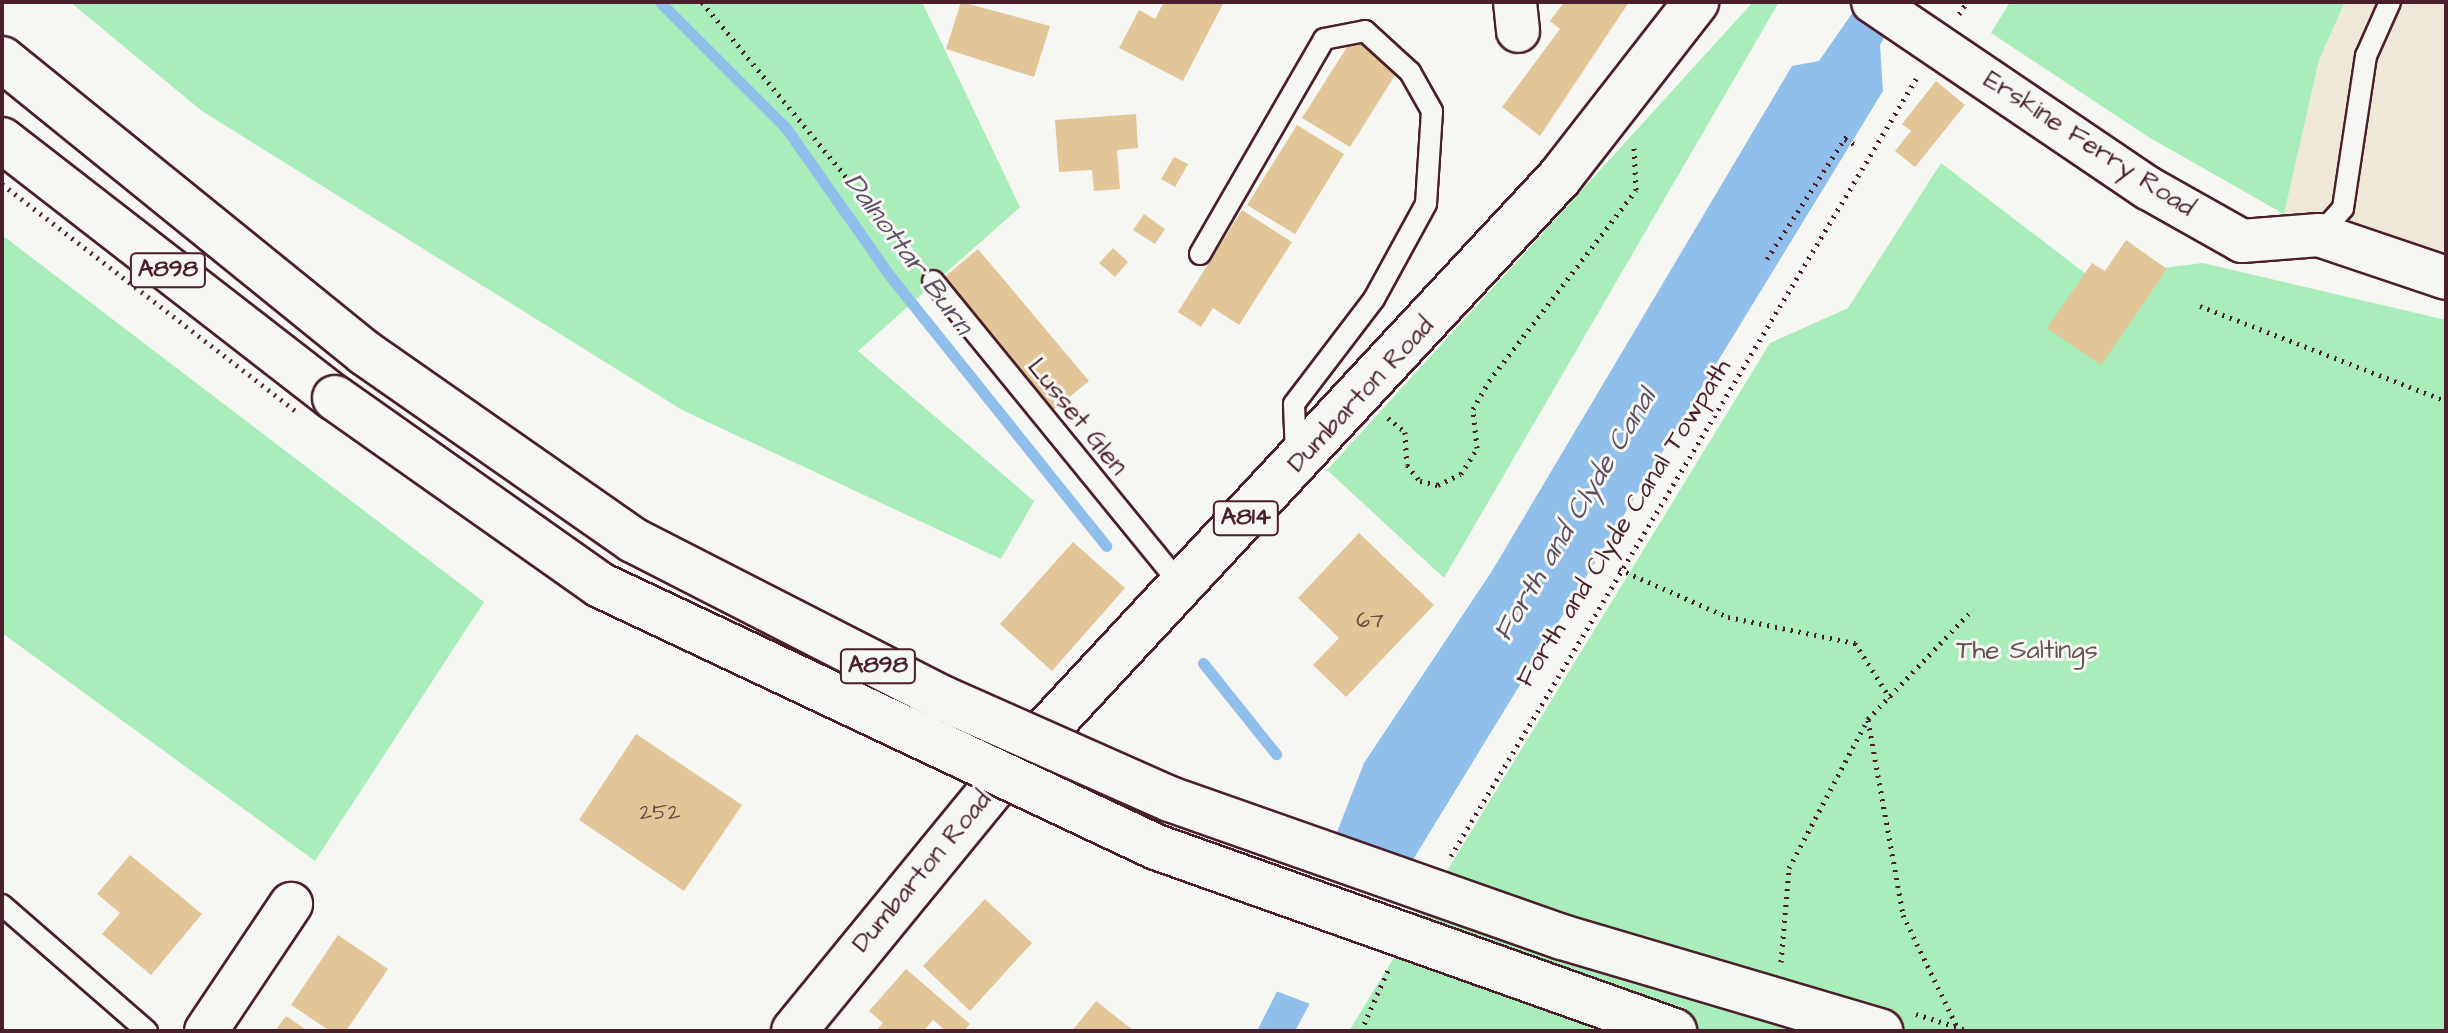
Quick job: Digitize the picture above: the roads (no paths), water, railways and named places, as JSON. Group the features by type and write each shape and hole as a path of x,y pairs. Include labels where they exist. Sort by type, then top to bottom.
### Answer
{"main road":[{"name":"Dumbarton Road","path":"794,1031 995,785 1361,395 1613,108 1696,2"},
{"name":"A898","path":"2,59 365,353 633,540 942,698 1170,799 1562,937 1894,1021"},
{"name":"A898","path":"2,140 335,398 600,585 1156,847 1674,1031"}],"street":[{"name":"Erskine Ferry Road","path":"1873,2 2148,188 2242,241 2319,235 2446,278"},
{"path":"206,1031 291,904"}],"lane":[{"path":"2319,235 2343,208 2366,56 2390,2"},
{"path":"1200,254 1324,39 1365,31 1410,72 1432,111 1426,204 1374,299 1294,404 1297,466"},
{"name":"Lusset Glen","path":"933,281 1181,585"},
{"path":"2,905 147,1031"}],"water":[{"name":"Forth and Clyde Canal","path":"1860,2 1904,2 1880,45 1883,91 1367,935 1336,955 1295,1031 1257,1031 1301,944 1303,919 1364,763 1492,571 1792,66 1819,61"}],"waterway":[{"name":"Dalnottar Burn","path":"660,2 786,128 890,276 1106,546"},
{"name":"Dalnottar Burn","path":"1203,663 1276,754"}],"park label":[{"name":"The Saltings","path":"2027,651"}]}
